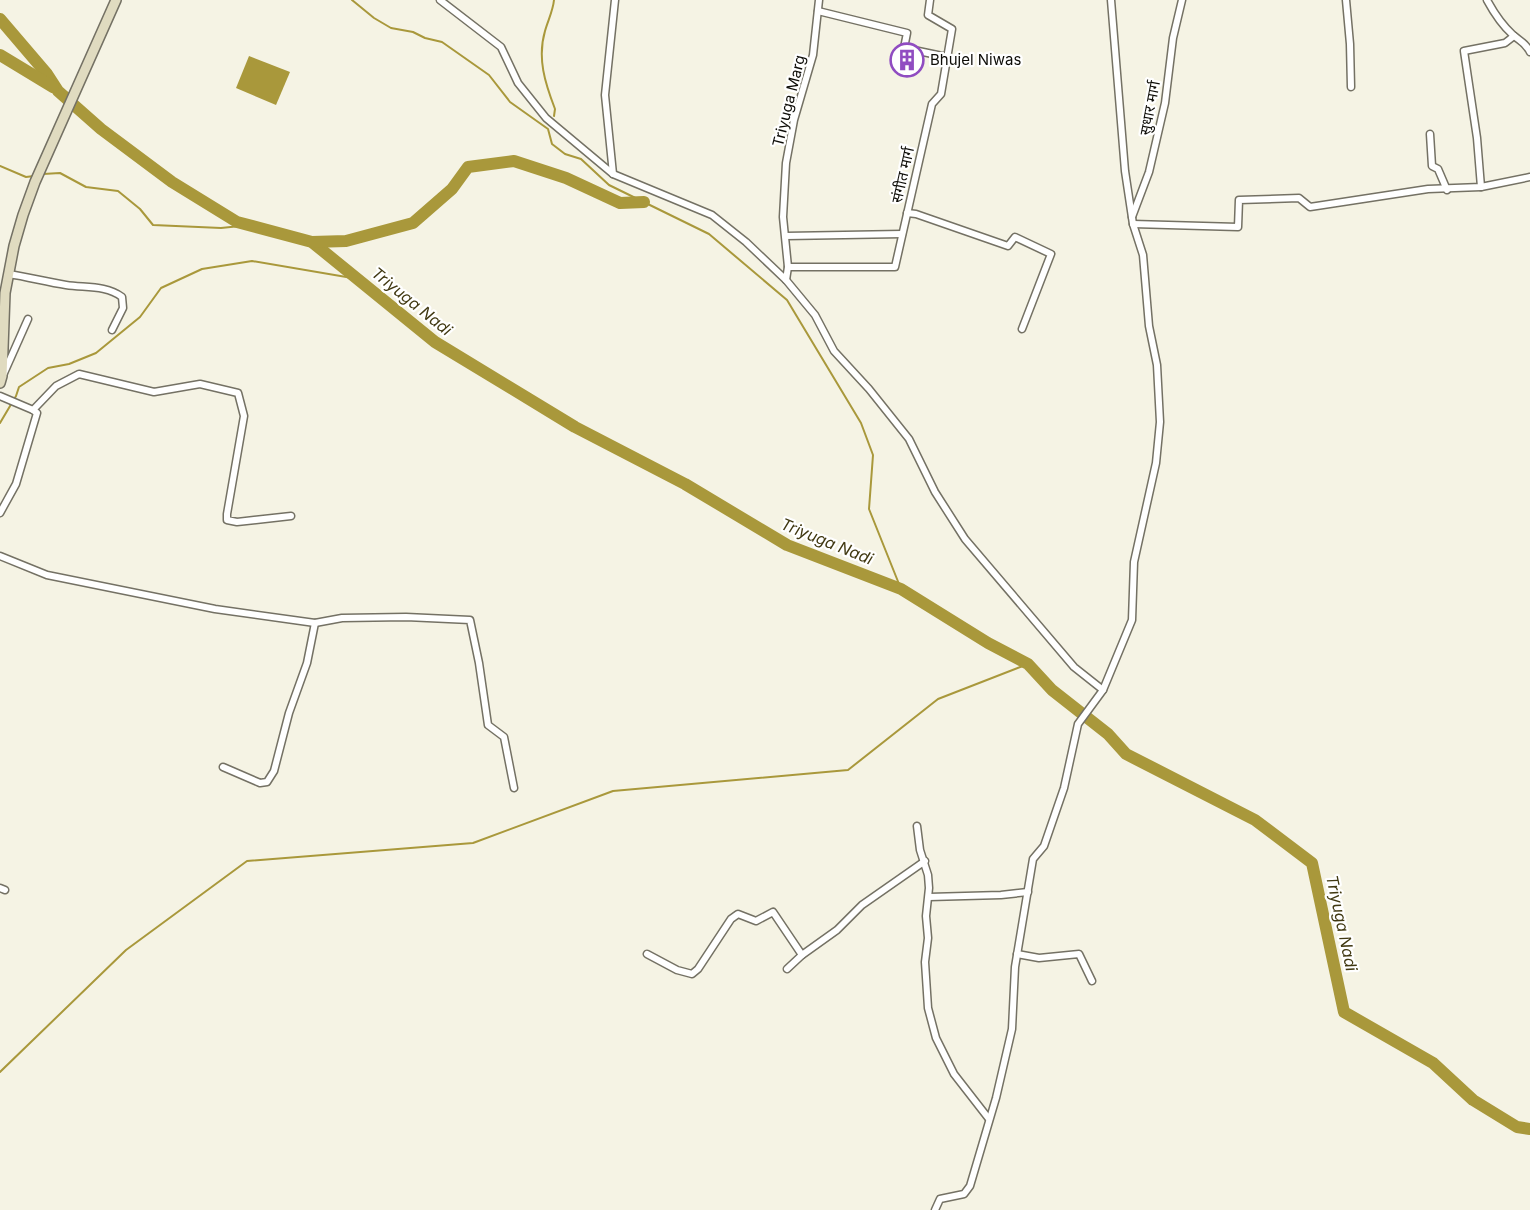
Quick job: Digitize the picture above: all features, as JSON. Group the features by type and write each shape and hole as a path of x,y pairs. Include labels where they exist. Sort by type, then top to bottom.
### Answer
{"main road":[{"path":"1,380 5,293 14,246 35,182 116,0"}],"street":[{"path":"440,0 501,47 518,83 546,117 613,174 712,215 746,242 786,280 815,315 834,351 869,389 909,439 935,492 965,539 1074,667 1103,690"},
{"path":"613,174 605,95 615,0"},
{"name":"Triyuga Marg","path":"786,280 788,267 783,218 786,163 794,120 813,55 819,0"},
{"name":"संगीत मार्ग","path":"788,267 894,267 932,104 941,94 952,29 928,15 930,0"},
{"path":"935,1210 940,1199 964,1194 970,1186 1012,1029 1017,954 1033,859 1044,846 1060,798 1078,724 1103,690 1132,620 1134,562 1156,462 1160,422 1157,365 1149,326 1143,255 1132,221 1118,103 1111,0"},
{"name":"सुधार मार्ग","path":"1132,221 1152,161 1165,103 1173,38 1182,0"},
{"path":"1346,0 1350,44 1350,87"},
{"path":"1487,0 1496,17 1514,36 1527,45 1530,52"},
{"path":"819,11 907,33 904,48 947,57"},
{"path":"1481,187 1477,138 1464,51 1505,43 1514,36"},
{"path":"1527,45 1530,37"},
{"path":"1430,134 1432,166 1438,169 1447,190"},
{"path":"1132,221 1238,227 1239,200 1299,198 1310,207 1428,189 1481,187 1530,177"},
{"path":"907,213 916,214 1008,246 1015,237 1051,254 1022,329"},
{"path":"786,236 902,234"},
{"path":"9,274 69,285 99,287 117,293 122,297 123,308 112,330"},
{"path":"1,380 28,319"},
{"path":"33,410 56,386 79,374 154,392 200,384 238,393 244,416 226,514 227,520 237,522 291,516"},
{"path":"0,396 38,413 16,484 0,513"},
{"path":"0,556 47,575 193,605 315,623 342,618 406,617 470,620 488,725 504,737 514,788"},
{"path":"223,767 260,783 267,782 274,771 289,713 308,663 315,623"},
{"path":"916,826 920,850 928,875 929,897 926,916 928,1008 936,1038 954,1074 989,1119"},
{"path":"787,969 802,955 837,930 862,905 925,861"},
{"path":"929,897 1028,892"},
{"path":"647,954 677,970 692,974 698,969 731,919 738,914 756,921 773,912 802,955"},
{"path":"1017,954 1039,958 1079,954 1092,981"}],"shaded area":[{"path":"249,56 290,72 276,105 236,88"}],"waterway":[{"path":"352,0 391,28 413,32 442,42 489,75 510,102 548,129 552,144 565,154 581,159 609,185 709,234 787,300 861,423 873,455 869,509 901,589"},
{"path":"554,0 543,41 542,61 545,80 555,109 554,116"},
{"name":"Triyuga Nadi","path":"0,19 47,74 58,91 101,129 172,182 237,222 312,242 435,342 575,427 685,484 787,545 901,589 988,643 1028,664 1052,690 1108,734 1126,754 1255,820 1312,863 1344,1012 1433,1063 1473,1100 1517,1127 1530,1129"},
{"path":"0,55 53,87"},
{"path":"312,242 346,241 413,223 452,189 468,167 514,161 566,178 620,203 644,202"},
{"path":"0,166 26,177 34,176"},
{"path":"43,174 60,173 86,187 118,191 140,209 153,225 221,228 250,225"},
{"path":"0,423 19,387 48,368 69,364 96,353 140,317 161,288 202,269 252,261 358,279"},
{"path":"0,1072 126,950 247,861 473,843 613,791 848,770 938,699 1028,664"}],"place":[{"name":"Bhujel Niwas","path":"907,60"}]}
